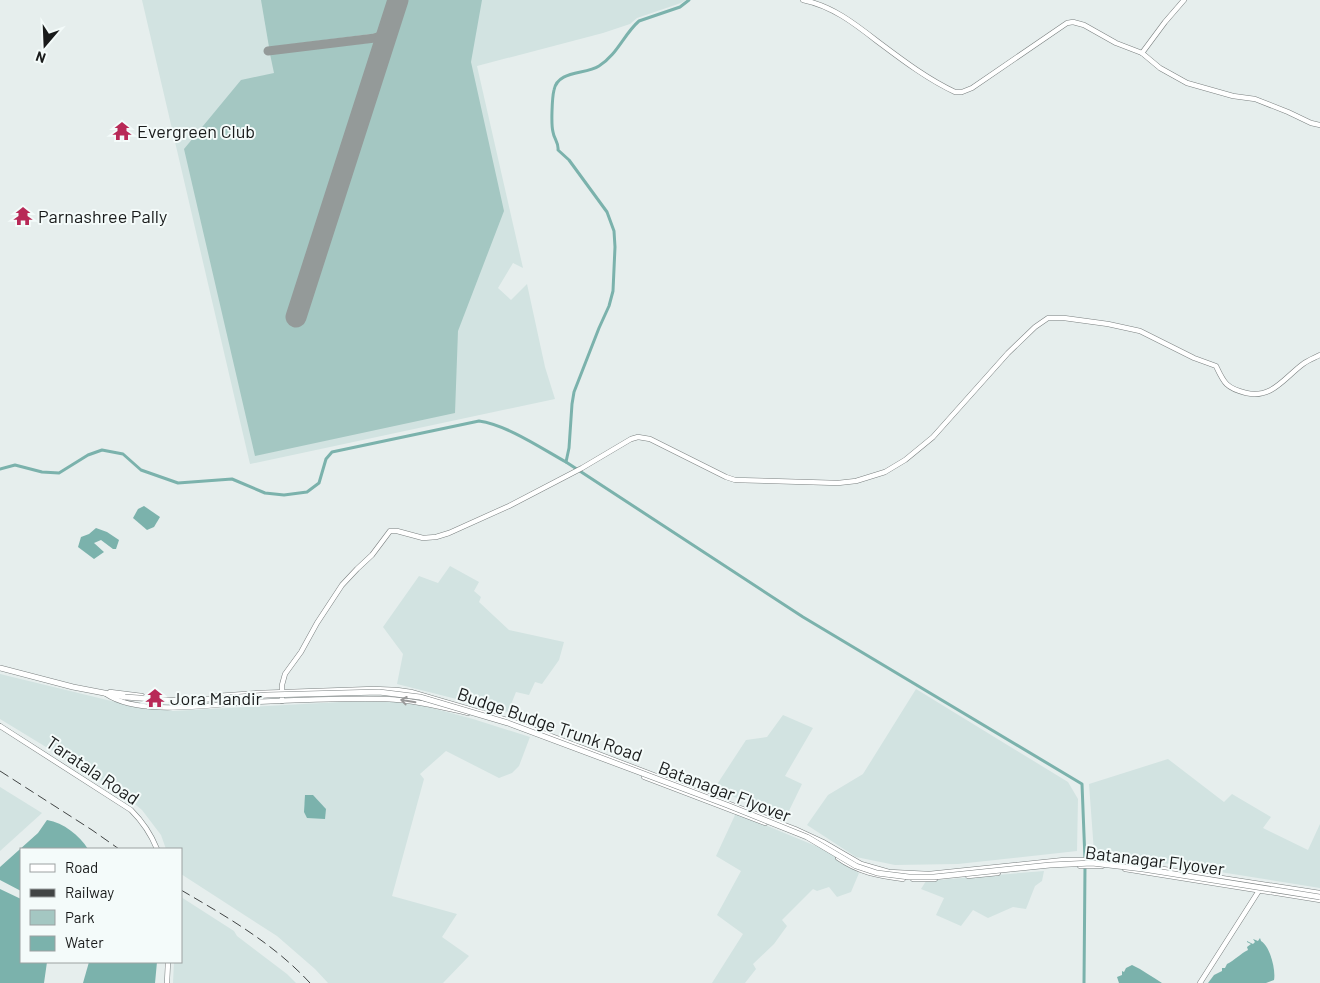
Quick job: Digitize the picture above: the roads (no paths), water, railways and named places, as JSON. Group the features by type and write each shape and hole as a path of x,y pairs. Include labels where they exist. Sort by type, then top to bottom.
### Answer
{"main road":[{"name":"Batanagar Flyover","path":"0,667 123,697 145,700 182,701 267,695 379,692 420,697 508,722 581,749 798,834 856,866 886,874 934,877 1050,865 1092,863 1125,866 1320,897"}],"street":[{"path":"803,0 834,10 913,66 955,92 966,91 979,84 1070,22 1084,25 1116,43 1142,53 1160,68 1187,83 1233,96 1255,99 1320,125"},
{"path":"1142,53 1164,22 1184,0"},
{"path":"282,701 285,674 301,652 317,623 342,585 372,555 390,531 423,538 442,536 509,506 638,437 658,442 735,480 838,483 856,481 877,475 905,460 930,440 1008,353 1035,327 1048,318 1064,318 1108,324 1140,332 1194,358 1216,366 1226,385 1237,391 1250,394 1259,394 1273,389 1305,363 1320,355"},
{"name":"Budge Budge Trunk Road","path":"108,693 184,699 282,692 397,690 411,692 489,714 588,749 795,829 823,842 858,863 877,870 929,874 1079,859 1150,867 1260,884 1320,897"},
{"name":"Budge Budge Trunk Road","path":"108,693 117,701 156,706 207,707 282,701 398,699 485,718 590,754 800,837 818,845 856,868 874,875 928,880 1014,871 1092,866 1116,868 1259,891 1320,897"},
{"name":"Taratala Road","path":"0,726 130,810 143,823 157,848"},
{"path":"1200,983 1259,891 1260,884"},
{"path":"167,983 168,963"}],"water":[{"path":"144,506 160,517 154,527 147,530 133,518 138,509"},
{"path":"96,528 107,532 119,540 116,549 113,549 101,540 94,543 104,552 94,559 78,547 81,537 89,534"},
{"path":"305,795 313,795 326,809 325,819 307,818 304,812"},
{"path":"47,820 70,830 87,848 21,848 38,833"},
{"path":"20,849 20,890 0,880 0,867"},
{"path":"0,889 20,899 20,963 47,963 44,983 0,983"},
{"path":"1260,938 1272,959 1274,980 1266,983 1208,983 1214,975 1222,971 1222,968 1225,968 1227,964 1248,950 1247,947 1251,944 1247,941 1253,944 1255,942 1253,939 1258,941"},
{"path":"89,963 157,963 155,983 83,983"},
{"path":"1132,965 1162,983 1119,983 1117,977 1122,975 1122,971 1124,972 1126,968"}],"waterway":[{"path":"566,462 574,392 609,306 613,291 615,247 614,231 607,212 569,160 558,150 552,124 554,90 561,79 566,76 599,66 611,56 639,21 680,7 689,0"},
{"path":"0,469 15,465 42,472 59,473 88,455 102,450 123,454 141,470 178,483 232,479 265,493 284,495 307,492 319,483 326,459 332,452 479,421 490,423 524,438 566,462 803,617 1082,784 1085,860"},
{"path":"1084,983 1085,866"}],"railway":[{"path":"0,771 118,848"},
{"path":"182,891 265,943 281,955 310,983"}],"place":[{"name":"Evergreen Club","path":"122,131"},
{"name":"Parnashree Pally","path":"23,216"},
{"name":"Jora Mandir","path":"155,698"}]}
